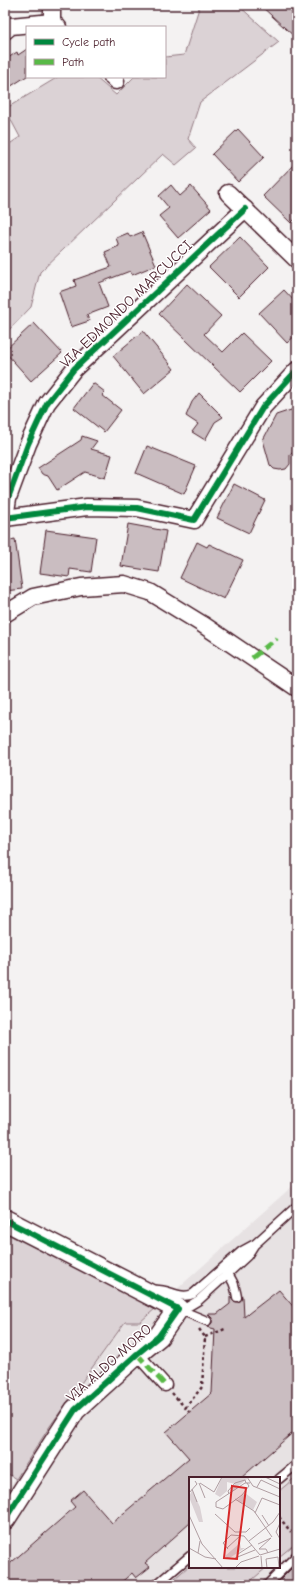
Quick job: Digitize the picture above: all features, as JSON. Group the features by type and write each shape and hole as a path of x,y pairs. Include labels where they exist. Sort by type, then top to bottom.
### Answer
{"street":[{"path":"5,30 11,26 55,24 52,5"},
{"path":"228,193 297,260"},
{"name":"VIA EDMONDO MARCUCCI","path":"5,518 8,498 28,444 47,403 74,369 245,209"},
{"path":"5,518 87,507 137,508 194,520 263,407 297,370"},
{"path":"5,614 33,597 81,587 124,584 150,592 202,624 297,688"},
{"path":"5,1220 178,1309"},
{"name":"VIA ALDO MORO","path":"5,1520 75,1410 159,1336 178,1309"},
{"path":"137,1354 165,1385"}],"lane":[{"path":"145,1291 161,1289 186,1297 193,1294 247,1256 254,1245 297,1206"},
{"path":"225,1271 235,1286 237,1297"},
{"path":"178,1309 189,1306 199,1300 225,1271"},
{"path":"178,1309 208,1321"},
{"path":"280,1478 297,1464"},
{"path":"267,1585 297,1555"},
{"path":"156,1585 189,1557"}],"path":[{"path":"185,1408 202,1387 206,1337 197,1328 198,1317"},
{"path":"206,1337 225,1329"},
{"path":"182,1404 189,1412"},
{"path":"280,1519 291,1532"}],"shaded area":[{"path":"200,5 238,5 279,42 200,102 188,139 196,148 176,165 163,154 40,272 31,307 5,334 5,147 20,137 5,109 56,78 96,78 116,95 133,78 166,78 166,57 184,55"},
{"path":"297,1182 297,1585 5,1585 5,1494 50,1426 125,1322 140,1322"},
{"path":"5,1233 156,1308 140,1322 125,1322 50,1426 16,1479 5,1472"},
{"path":"297,1476 297,1542 280,1556 280,1490"},
{"path":"189,1566 189,1568 266,1568 246,1585 167,1585"}],"building":[{"path":"260,5 297,5 297,39"},
{"path":"26,50 26,77 5,90 5,60 17,52 18,55"},
{"path":"238,129 264,157 238,182 212,154"},
{"path":"297,161 297,217 291,223 263,196"},
{"path":"171,185 180,196 191,186 211,209 178,238 159,216 169,208 159,196"},
{"path":"142,232 156,265 132,275 130,271 99,283 108,307 87,315 89,321 71,327 59,292 76,286 74,280 111,267 105,252 119,246 116,238 128,233 130,237"},
{"path":"240,237 269,267 239,297 209,267"},
{"path":"187,284 221,316 204,334 223,352 242,333 271,361 240,392 159,314"},
{"path":"284,290 297,304 297,334 287,343 259,313"},
{"path":"34,323 62,353 31,381 5,352 5,350"},
{"path":"143,331 174,369 144,394 113,356"},
{"path":"93,383 105,392 102,395 121,410 104,432 74,408"},
{"path":"199,393 223,417 215,422 205,440 192,432 198,424 186,416 192,402"},
{"path":"297,408 297,452 290,454 290,464 286,469 274,469 270,465 263,440 276,415"},
{"path":"82,436 97,441 91,449 112,455 105,478 85,472 57,490 48,476 42,474 38,468 81,440"},
{"path":"147,446 196,466 184,494 136,473"},
{"path":"234,484 265,500 249,533 217,518"},
{"path":"128,524 166,531 159,572 121,566"},
{"path":"46,530 96,537 91,572 70,569 69,577 40,573"},
{"path":"15,539 22,589 5,591 5,541"},
{"path":"197,542 207,547 209,544 243,560 224,599 180,578"},
{"path":"279,1290 297,1311 297,1429 242,1477 189,1477 189,1524 145,1563 150,1567 136,1578 132,1573 118,1585 5,1585 5,1568 75,1507 70,1501 83,1490 112,1523 189,1458 166,1432 212,1393 215,1329 207,1327 212,1323 212,1318 208,1314 217,1314 230,1304 230,1296 233,1301 238,1302 243,1297 244,1317"},
{"path":"297,1564 297,1585 275,1585 291,1569"}],"marked path":[{"path":"252,658 277,638"},
{"path":"137,1354 165,1385"}],"cycle path":[{"path":"5,518 8,498 28,444 47,403 74,369 245,209"},
{"path":"5,518 87,507 137,508 194,520 263,407 297,370"},
{"path":"5,1220 178,1309 159,1336 75,1410 5,1519"}]}
